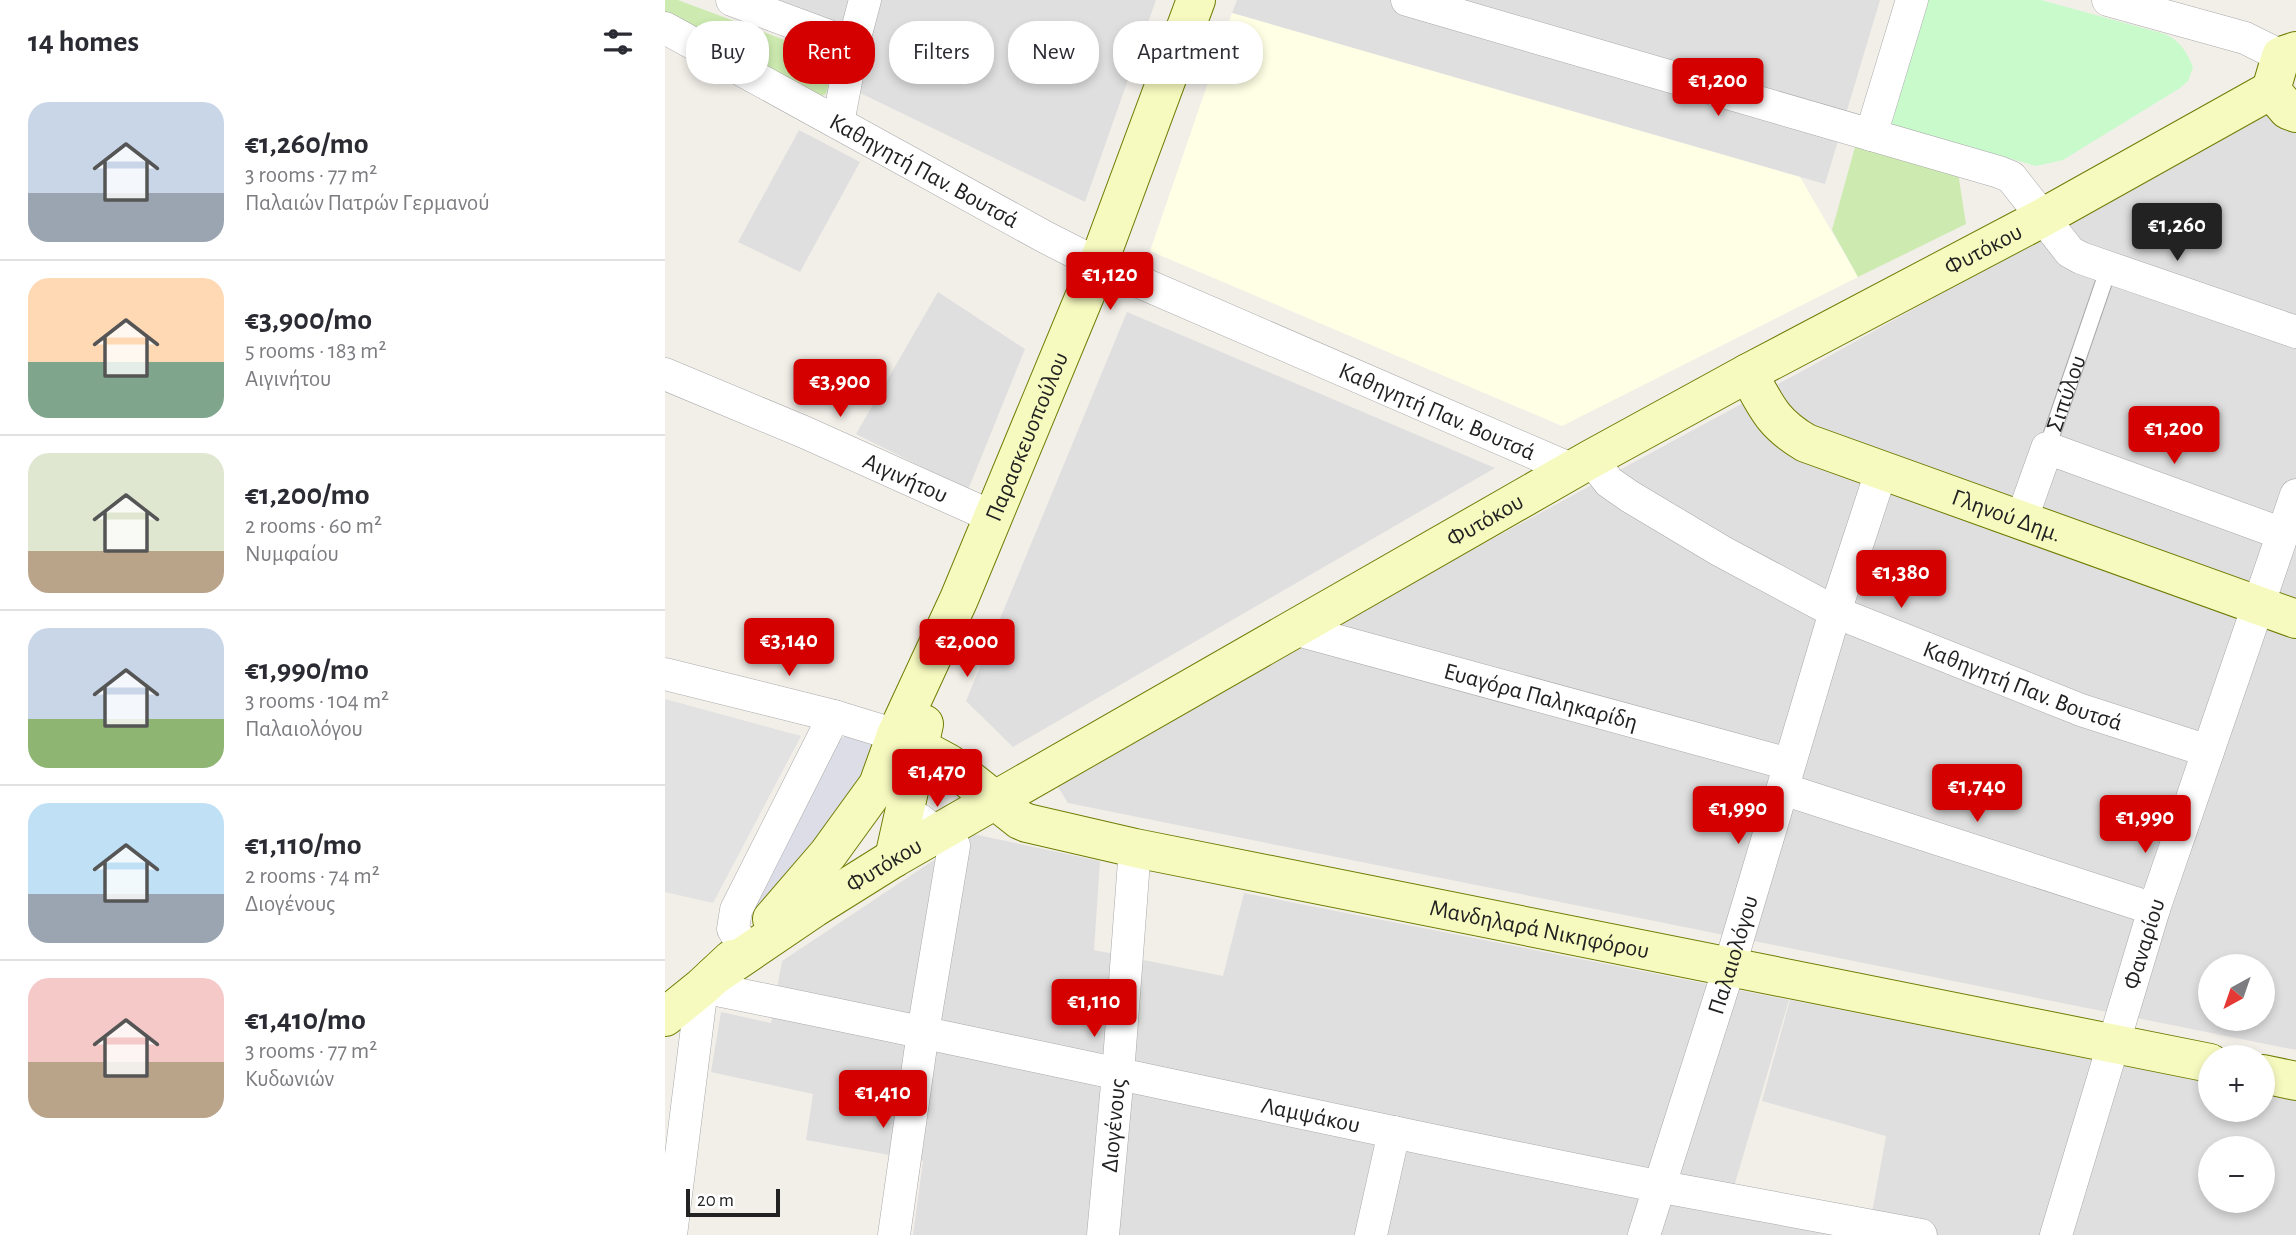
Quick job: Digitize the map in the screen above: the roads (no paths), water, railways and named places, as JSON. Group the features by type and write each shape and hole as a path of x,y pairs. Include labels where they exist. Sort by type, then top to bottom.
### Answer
{"street":[{"path":"731,0 769,6 801,21"},
{"path":"859,21 865,0"},
{"name":"Παρασκευοπούλου","path":"894,858 881,791 926,714 960,599 1098,264 1196,0"},
{"path":"1408,0 1999,172 2011,177 2070,252 2296,332"},
{"path":"1871,135 1912,0"},
{"path":"2108,0 2245,38 2286,77"},
{"name":"Καθηγητή Παν. Βουτσά","path":"665,28 1098,264 1582,464 1629,496 1721,551 1835,612 2081,709 2208,751"},
{"name":"Φυτόκου","path":"665,1017 708,982 814,908 994,800 1582,464 2042,218 2286,77"},
{"path":"838,123 846,84"},
{"name":"Γληνού Δημ.","path":"1748,373 1771,415 1787,432 1806,443 2296,620"},
{"name":"Αιγινήτου","path":"665,374 804,432 993,517"},
{"path":"2047,448 2283,534"},
{"name":"Σιπύλου","path":"2021,521 2047,448"},
{"name":"Παλαιολόγου","path":"1644,1235 1730,965 1835,612 1881,472"},
{"name":"Φαναρίου","path":"2056,1235 2154,909 2296,495"},
{"name":"Ευαγόρα Παληκαρίδη","path":"1294,629 1786,776 2154,909"},
{"path":"665,674 834,716 908,741"},
{"path":"744,947 735,935 733,923 736,910 756,883 834,716"},
{"name":"Μανδηλαρά Νικηφόρου","path":"908,741 948,763 1027,823 1135,848 2198,1060"},
{"path":"881,791 954,846 923,1032 894,1235"},
{"name":"Φυτόκου","path":"708,982 800,889 881,791"},
{"name":"Διογένους","path":"1103,1235 1135,848"},
{"path":"671,1235 708,982"},
{"name":"Λαμψάκου","path":"708,982 923,1032 1394,1132 1659,1186 1921,1235"},
{"path":"2275,1077 2296,1081"},
{"path":"1371,1235 1394,1132"}],"lane":[{"name":"Σιπύλου","path":"2047,448 2109,267"}]}
